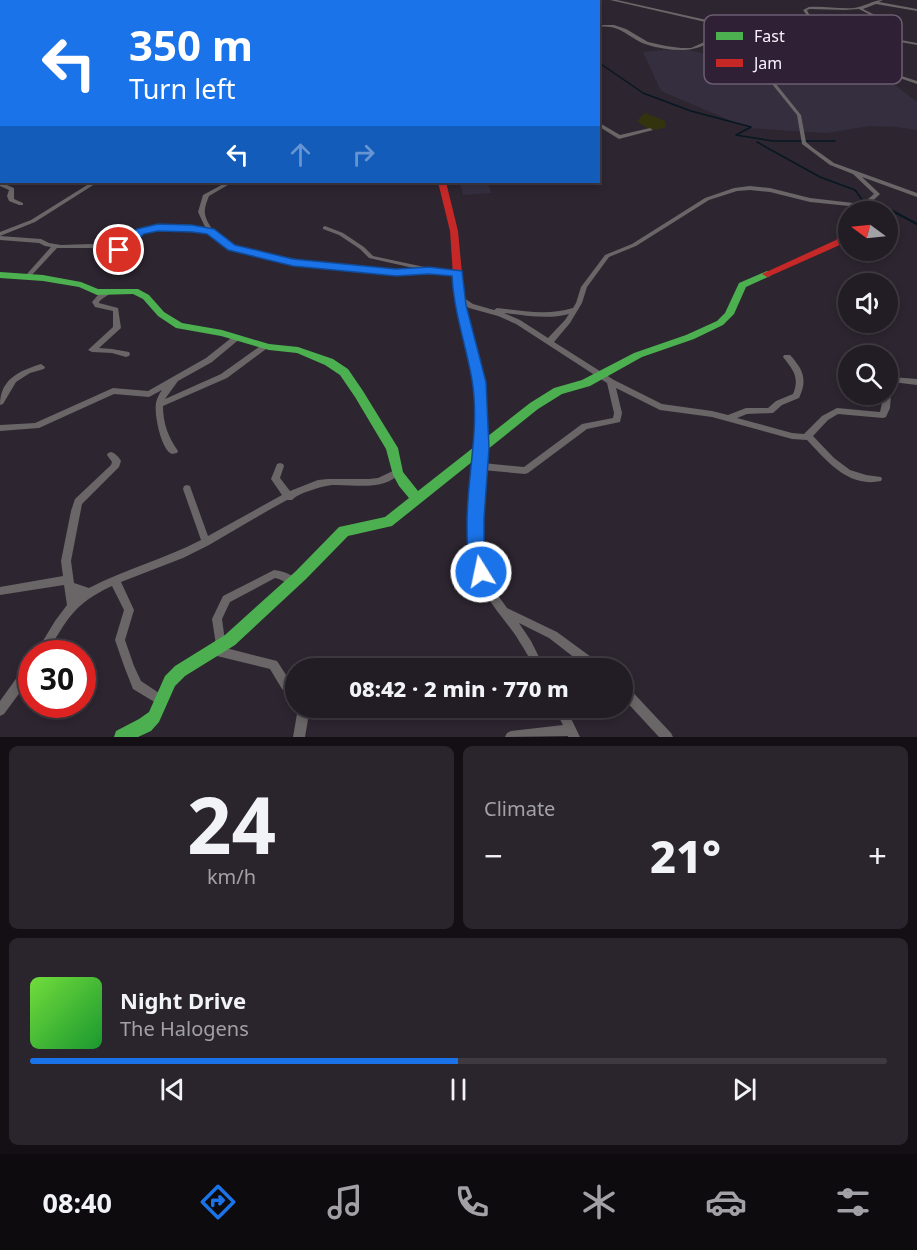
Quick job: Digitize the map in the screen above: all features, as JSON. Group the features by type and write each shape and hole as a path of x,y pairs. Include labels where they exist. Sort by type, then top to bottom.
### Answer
{"main road":[{"path":"442,183 452,214 459,298 479,382 481,448"},
{"path":"122,737 145,725 154,717 170,681 180,671 220,648 293,582 344,531 388,522 534,406 558,392 607,378 638,355 690,337 720,323 729,314 742,285 838,242"},
{"path":"1,276 28,276 81,285 97,291 127,290 141,293 161,314 179,326 238,337 267,346 302,351 329,362 344,372 392,448 397,472 403,483 417,498"}],"street":[{"path":"612,0 704,20"},
{"path":"809,15 806,9 861,9 881,0"},
{"path":"876,3 917,10"},
{"path":"861,9 871,15"},
{"path":"600,26 607,24 622,27 646,42 686,49 704,43"},
{"path":"902,41 917,44"},
{"path":"902,77 917,84"},
{"path":"908,79 917,77"},
{"path":"773,84 800,115 805,140 824,160 917,195"},
{"path":"600,124 619,137 650,130"},
{"path":"852,171 877,193 869,201"},
{"path":"0,236 33,221 93,183"},
{"path":"228,183 210,192 203,200 201,212 210,231 232,248 293,262 396,272 429,270"},
{"path":"0,184 12,189 11,200 21,204"},
{"path":"549,342 579,303 584,286 606,256 634,245 704,201 743,188 762,189 801,198 838,202"},
{"path":"0,236 41,241 56,246 91,246 119,250 138,232 144,230 168,228 210,231"},
{"path":"325,228 341,234 371,257 429,270 458,273"},
{"path":"28,276 56,246"},
{"path":"113,291 100,296 95,302 97,305 116,310 117,328 92,350 126,354"},
{"path":"459,298 471,306 487,309 555,314 573,310"},
{"path":"487,309 518,322 607,378 660,407 729,418 792,436 808,436 849,475 855,478 878,479"},
{"path":"555,314 563,326"},
{"path":"0,428 36,426 113,391 149,394 213,357 238,337"},
{"path":"160,404 224,375 267,346"},
{"path":"729,418 746,411 770,411 779,403 796,396 801,384 800,376 787,357"},
{"path":"0,402 13,380 27,371 41,368"},
{"path":"174,451 165,436 160,404 161,398 176,378"},
{"path":"479,466 525,471 585,426 617,420 618,413 607,378"},
{"path":"898,381 917,382"},
{"path":"808,436 825,418 837,411 883,415 886,405"},
{"path":"481,448 476,548 481,572 502,610 524,639 534,658"},
{"path":"72,606 66,561 75,511 78,502 115,467 117,461 111,455"},
{"path":"280,466 275,479 289,497"},
{"path":"49,640 72,606 115,581 182,554 289,497 319,484 378,483 389,479 397,472"},
{"path":"188,489 206,542"},
{"path":"285,683 273,665 221,652 217,619 226,599 274,574 293,582"},
{"path":"115,581 129,610 120,641 129,666 137,685 161,701"},
{"path":"0,591 69,583 91,593"},
{"path":"502,610 553,635 583,658"},
{"path":"0,711 18,686"},
{"path":"633,701 667,737"},
{"path":"299,737 302,718"},
{"path":"512,737 573,734 565,718"}],"shaded area":[{"path":"680,48 704,53 704,84 893,84 917,102 917,130 869,126 827,133 748,128 661,91 643,52"},
{"path":"645,113 665,121 666,127 654,129 641,124 637,121"},
{"path":"460,183 488,183 491,193 463,195"}],"waterway":[{"path":"600,63 643,93 691,111 751,127 736,135 773,141 835,141"},
{"path":"757,142 820,177 855,190 863,201"},
{"path":"898,214 917,224"}],"traffic: fast":[{"path":"122,737 145,725 154,717 170,681 180,671 230,640 301,575 344,531 388,522 534,406 558,391 586,383 638,355 690,337 720,323 729,314 742,285 767,274"},
{"path":"0,275 43,278 81,285 97,292 135,291 146,297 161,314 179,326 222,333 269,347 298,350 329,362 344,372 359,394 392,448 397,472 403,483 417,499"}],"traffic: jam":[{"path":"442,183 454,231 460,305 479,382 481,448"},
{"path":"767,274 838,242"}],"route":[{"path":"119,250 141,231 158,228 192,228 210,231 232,248 293,262 396,272 413,273 429,270 458,273 460,305 479,382 481,448 476,548 481,572"}]}
